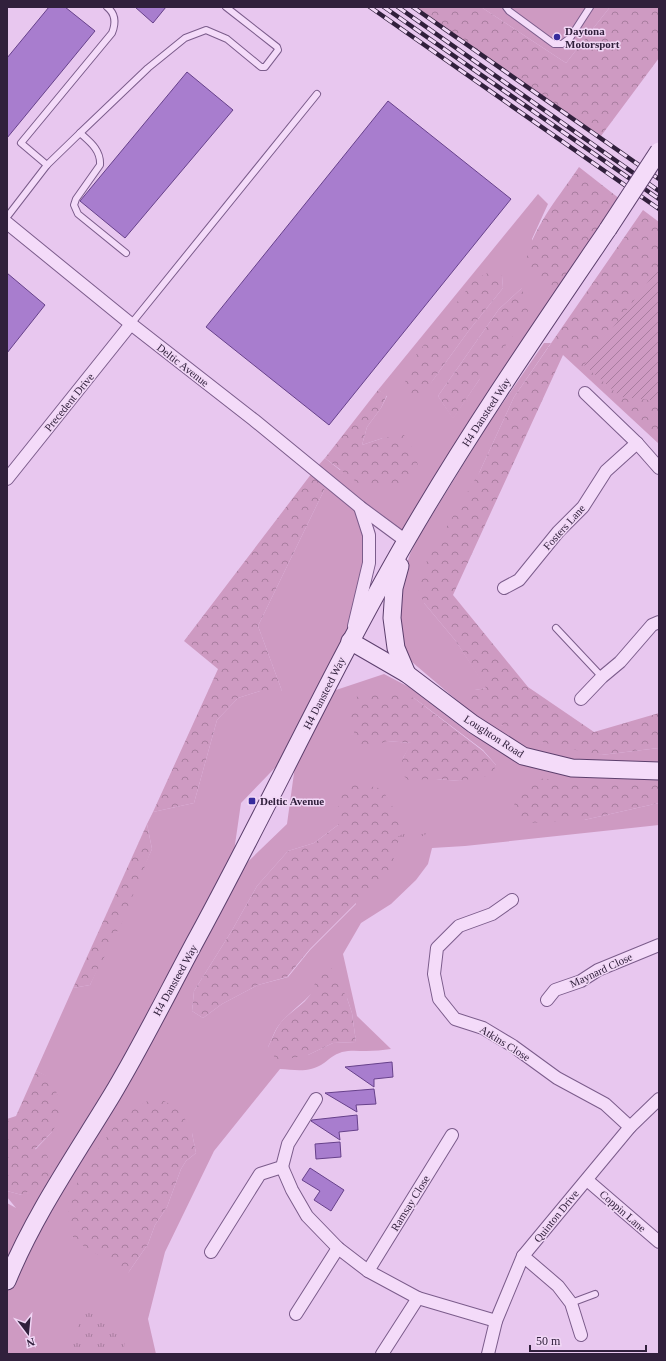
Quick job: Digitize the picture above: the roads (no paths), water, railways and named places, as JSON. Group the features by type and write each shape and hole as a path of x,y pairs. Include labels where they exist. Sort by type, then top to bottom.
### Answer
{"street":[{"name":"H4 Dansteed Way","path":"7,1281 16,1253 118,1085 230,879 350,641 406,541 465,443 659,151"},
{"name":"Deltic Avenue","path":"7,223 131,324 260,425 360,507 406,541"},
{"name":"Precedent Drive","path":"7,479 131,324"},
{"path":"585,393 637,443 659,468"},
{"name":"Fosters Lane","path":"504,588 519,580 558,532 583,507 606,471 637,443"},
{"path":"350,641 369,563 369,535 360,507"},
{"path":"406,541 394,588 392,618 396,648 407,674"},
{"path":"581,699 602,677 620,662 652,625 659,622"},
{"name":"Loughton Road","path":"350,641 407,674 473,724 523,756 572,768 659,771"},
{"name":"Atkins Close","path":"512,900 492,914 459,926 437,948 434,974 439,999 455,1019 482,1028 513,1046 557,1078 605,1104 630,1127"},
{"name":"Maynard Close","path":"547,1000 556,990 582,980 598,970 659,945"},
{"path":"316,1099 288,1144 282,1167 292,1190 307,1216 338,1248 368,1271 418,1298 496,1321"},
{"name":"Quinton Drive","path":"488,1354 496,1321 523,1256 630,1127 659,1099"},
{"name":"Ramsay Close","path":"368,1271 452,1135"},
{"path":"211,1252 260,1174 282,1167"},
{"name":"Coppin Lane","path":"587,1180 659,1242"},
{"path":"296,1314 338,1248"},
{"path":"523,1256 558,1286 571,1303 581,1335"},
{"path":"382,1354 418,1298"}],"lane":[{"path":"47,165 21,143 112,32 115,25 114,16 107,7"},
{"path":"7,217 47,165 148,68 185,38 206,30 227,39 261,67 265,67 278,50 277,47 226,7"},
{"path":"506,7 514,15 554,44 562,44 570,38 590,7"},
{"path":"131,324 317,94"},
{"path":"80,133 94,145 101,158 100,164 76,199 74,205 75,210 126,252"},
{"path":"556,628 602,677"},
{"path":"571,1303 595,1294"}],"railway":[{"path":"370,7 659,209"},
{"path":"384,7 659,199"},
{"path":"398,7 659,191"},
{"path":"413,7 659,179"}],"place":[{"name":"Daytona Motorsport","path":"557,37"},
{"name":"Deltic Avenue","path":"252,801"}]}
